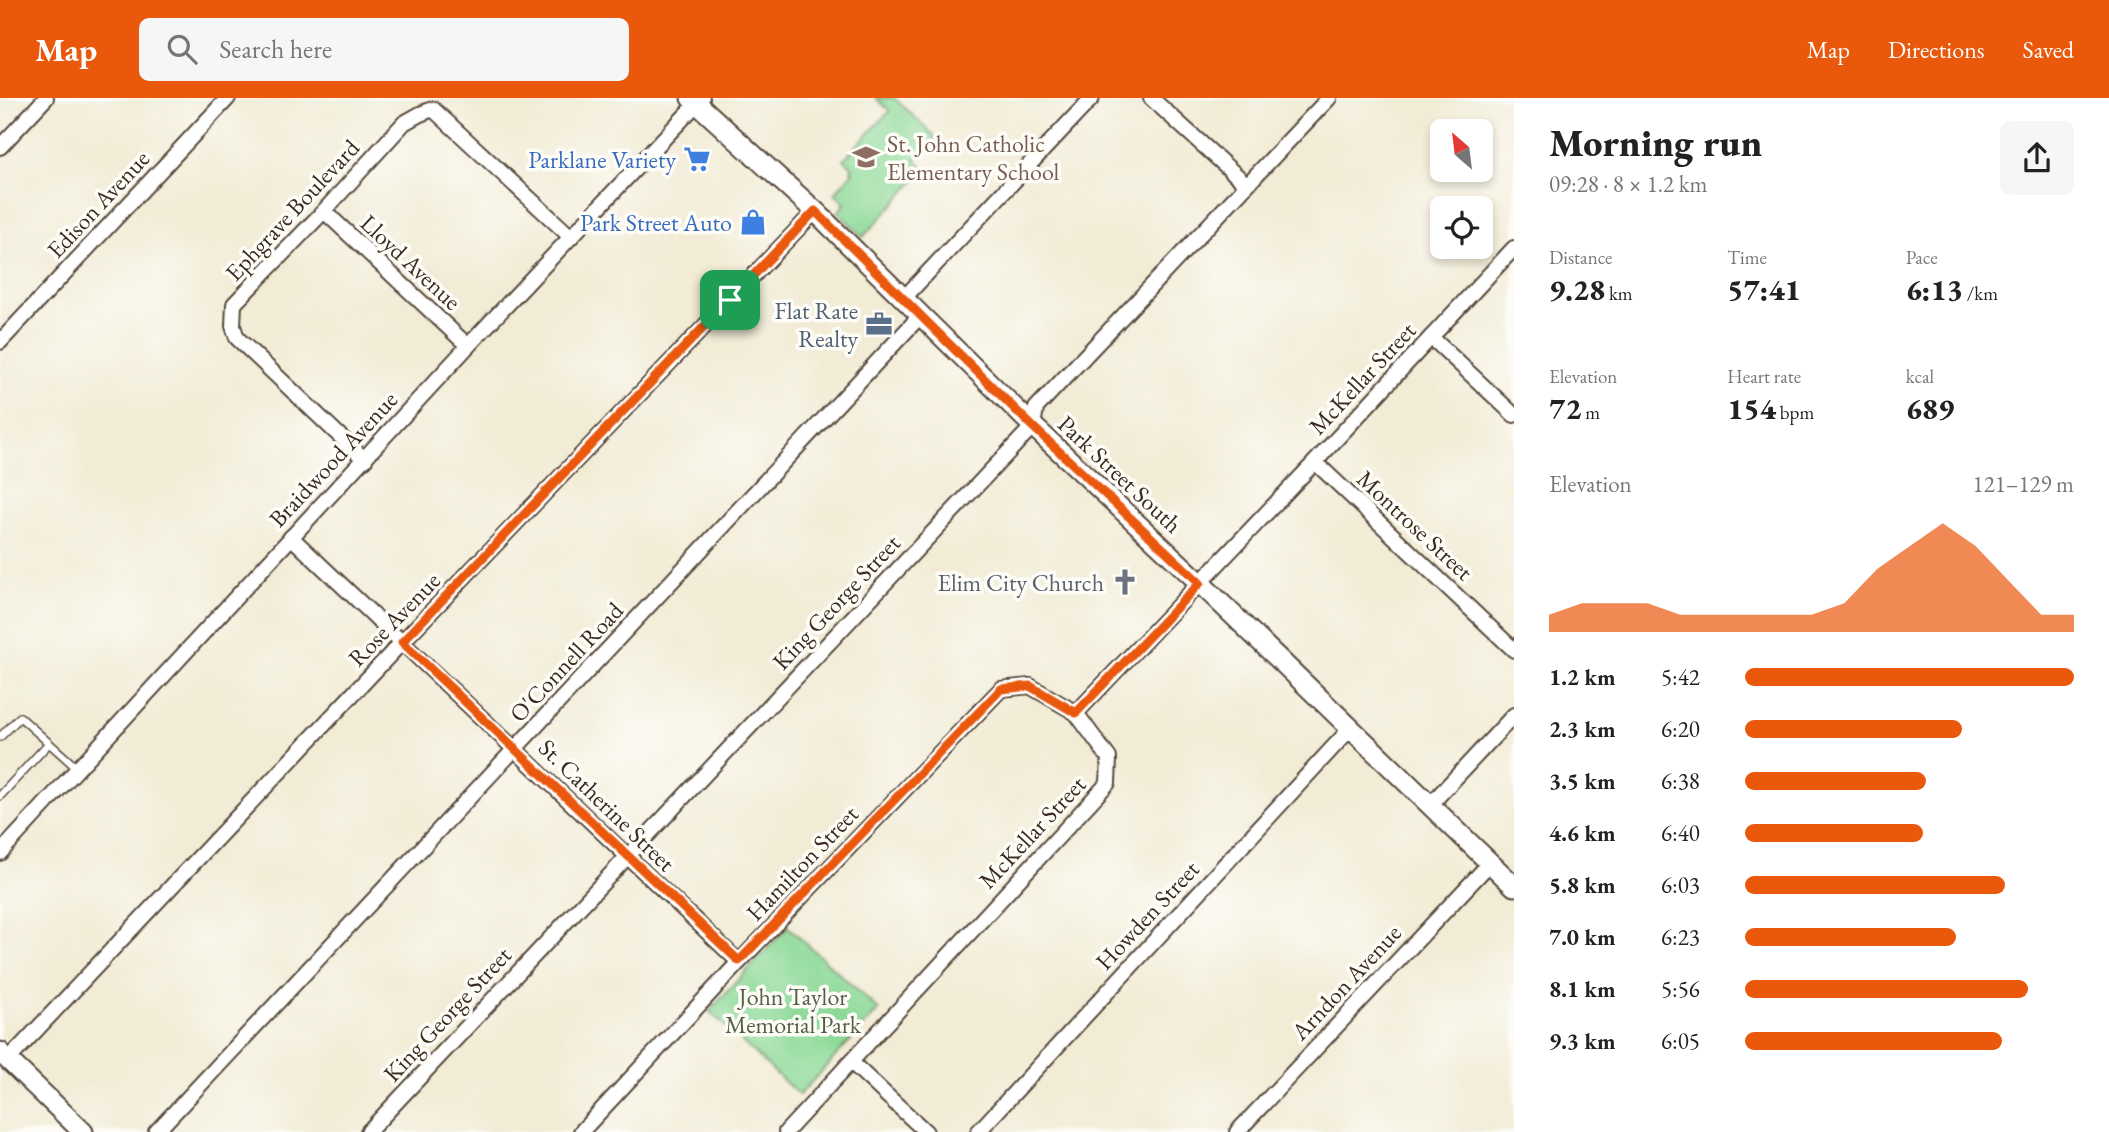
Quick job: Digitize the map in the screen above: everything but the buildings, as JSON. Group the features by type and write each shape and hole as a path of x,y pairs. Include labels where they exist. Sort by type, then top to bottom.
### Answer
{"street":[{"path":"0,147 46,98"},
{"name":"Edison Avenue","path":"0,342 228,98"},
{"path":"903,299 1092,98"},
{"path":"1151,98 1247,185"},
{"name":"King George Street","path":"368,1132 1032,426 1036,408 1329,98"},
{"name":"Park Street South","path":"697,100 815,211 1032,426 1200,583 1514,886"},
{"name":"Braidwood Avenue","path":"3,843 78,769 697,100"},
{"name":"Ephgrave Boulevard","path":"365,460 237,338 233,326 234,304 404,124 433,109 571,237"},
{"name":"Lloyd Avenue","path":"324,211 468,346"},
{"name":"Rose Avenue","path":"4,1056 815,211"},
{"name":"McKellar Street","path":"786,1132 1108,783 1110,758 1076,713 1514,248"},
{"name":"O'Connell Road","path":"156,1132 921,315"},
{"path":"1431,337 1514,415"},
{"name":"Montrose Street","path":"1315,462 1514,650"},
{"name":"St. Catherine Street","path":"291,537 739,961"},
{"name":"Hamilton Street","path":"581,1132 739,961 1001,689 1030,686 1076,713"},
{"path":"1430,805 1514,715"},
{"name":"Howden Street","path":"978,1132 1350,729"},
{"name":"Arndon Avenue","path":"1237,1132 1490,863"},
{"path":"4,1056 83,1132"},
{"path":"851,1062 926,1132"}],"lane":[{"path":"0,737 20,717 78,769"},
{"path":"0,796 49,743"}],"green space":[{"path":"876,98 894,98 936,137 915,159 925,170 863,237 838,212 845,204 835,193 853,172 853,168 844,159 890,111"},
{"name":"John Taylor Memorial Park","path":"788,927 879,1010 799,1095 709,1011"}],"place":[{"name":"St. John Catholic Elementary School","path":"866,157"},
{"name":"Parklane Variety","path":"697,159"},
{"name":"Park Street Auto","path":"753,222"},
{"name":"Flat Rate Realty","path":"879,324"},
{"name":"Elim City Church","path":"1125,582"}],"route":[{"path":"815,211 1032,426 1200,583 1076,713 1030,686 1001,689 739,961 402,642 730,300 815,211"}]}
